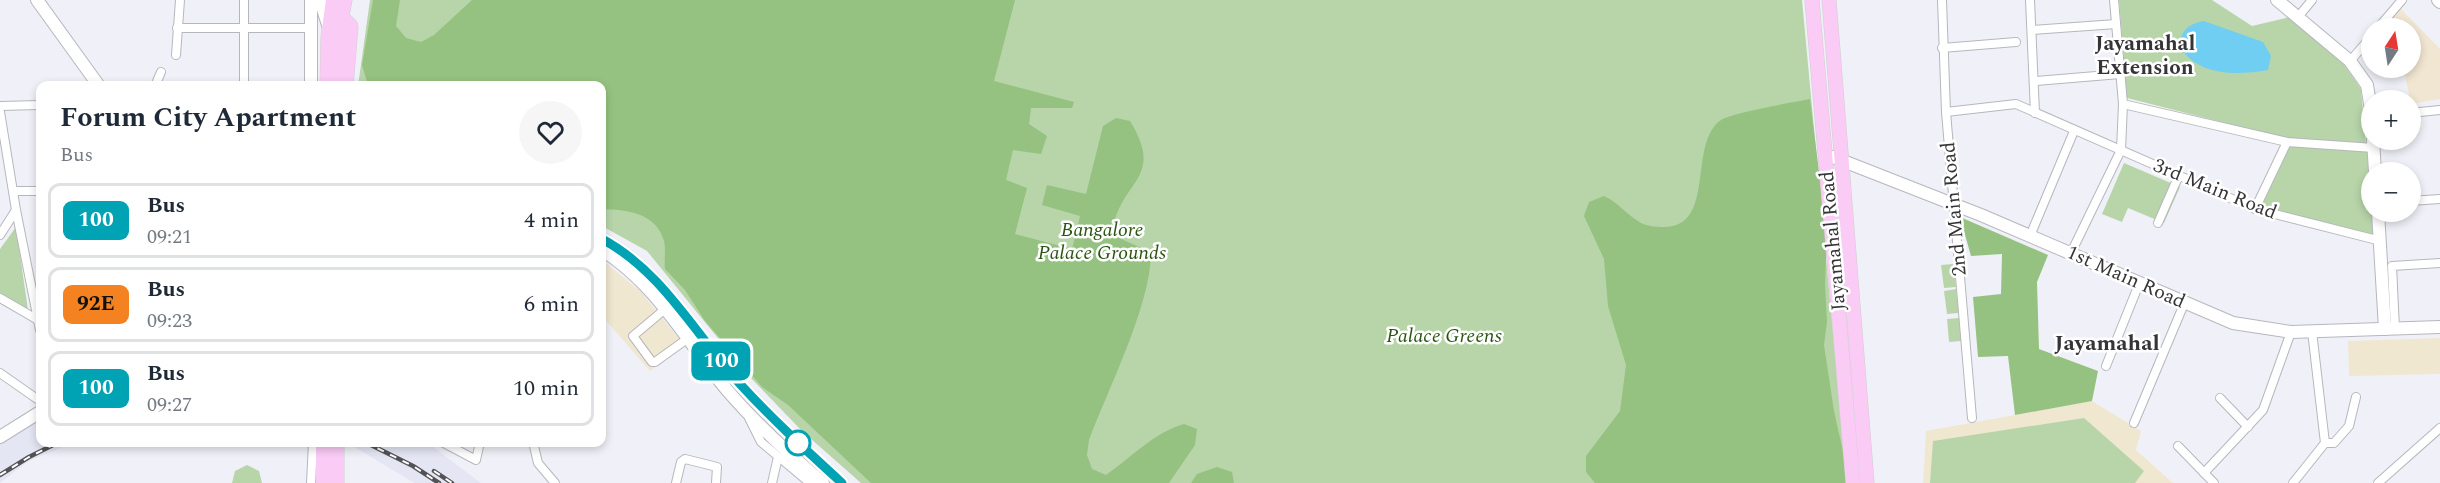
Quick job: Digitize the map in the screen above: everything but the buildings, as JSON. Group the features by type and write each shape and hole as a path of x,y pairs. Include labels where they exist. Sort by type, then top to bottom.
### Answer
{"main road":[{"path":"333,0 335,81"},
{"path":"328,81 334,28 345,0"},
{"name":"Jayamahal Road","path":"1812,0 1853,483"},
{"name":"Jayamahal Road","path":"1829,0 1867,483"},
{"path":"334,28 351,26 346,81"},
{"path":"323,447 323,483"},
{"path":"337,447 337,483"}],"street":[{"path":"37,0 95,81"},
{"path":"176,56 180,0"},
{"path":"244,0 244,81"},
{"path":"311,0 311,81"},
{"path":"320,0 334,28"},
{"name":"2nd Main Road","path":"1942,0 1946,112 1972,418"},
{"path":"2030,0 2036,81 2035,113"},
{"path":"2071,253 2121,150 2123,104 2114,0"},
{"path":"2277,0 2350,61 2367,85 2368,90"},
{"path":"2298,17 2312,0"},
{"path":"2387,18 2402,0"},
{"path":"2032,30 2116,24"},
{"path":"177,28 311,28"},
{"path":"1942,48 2016,42"},
{"path":"2350,61 2361,48"},
{"path":"157,81 161,72"},
{"path":"2036,81 2121,74"},
{"name":"3rd Main Road","path":"1946,112 2016,104 2255,209 2381,241"},
{"path":"2123,104 2287,142 2361,144"},
{"path":"0,106 36,105"},
{"path":"2421,112 2440,110"},
{"path":"0,112 16,210 36,306"},
{"path":"2030,236 2074,131"},
{"path":"2255,209 2287,142"},
{"name":"1st Main Road","path":"1826,156 1843,159 1953,204 2233,323 2291,332 2440,327"},
{"path":"2158,223 2179,175"},
{"path":"14,190 36,191"},
{"path":"2421,200 2440,199"},
{"path":"0,235 16,210"},
{"path":"2379,222 2390,329"},
{"path":"606,240 621,249 646,270 739,383 794,440 842,483"},
{"path":"606,253 631,271 729,391 785,451 823,483"},
{"path":"2390,329 2392,266 2440,263"},
{"path":"2106,366 2139,284"},
{"path":"0,298 36,318"},
{"path":"2134,423 2184,304"},
{"path":"664,310 633,336 652,362 656,362 687,339"},
{"path":"2294,483 2325,443 2312,331"},
{"path":"2204,472 2263,410 2291,332"},
{"path":"0,373 36,398"},
{"path":"729,391 739,383"},
{"path":"2325,443 2334,443 2349,426 2356,397"},
{"path":"2220,398 2248,427"},
{"path":"746,409 761,442 810,483"},
{"path":"0,437 36,414"},
{"path":"2378,483 2440,428"},
{"path":"2178,446 2214,483"},
{"path":"311,483 313,447"},
{"path":"451,447 476,460 479,447"},
{"path":"534,447 538,464 555,483"},
{"path":"772,483 778,457"},
{"path":"676,483 681,462 684,459 717,467 716,483"}],"shaded area":[{"path":"2400,8 2410,18 2390,18"},
{"path":"2421,30 2440,49 2440,99 2421,102 2421,90 2408,90 2405,78 2421,78"},
{"path":"606,263 640,291 685,346 650,371 606,321"},
{"path":"2440,338 2440,374 2349,376 2348,341"},
{"path":"2092,401 2141,431 2136,450 2173,483 1923,483 1926,431"},
{"path":"36,418 36,447 63,447 27,462 0,483 0,441"},
{"path":"355,447 433,447 481,483 414,483"}],"green space":[{"name":"Bangalore Palace Grounds","path":"370,0 1802,0 1847,483 861,483 802,431 748,375 647,251 606,228 606,81 359,81"},
{"path":"373,0 400,0 396,26 406,38 421,42 434,35 472,0 1015,0 994,81 1074,102 1072,108 1031,108 1029,124 1047,136 1041,154 1013,150 1006,180 1027,188 1015,234 1072,249 1080,216 1042,205 1047,185 1086,194 1103,126 1116,118 1130,121 1140,141 1144,156 1138,179 1123,201 1112,232 1151,254 1149,275 1144,298 1127,348 1089,440 1087,455 1092,469 1106,475 1162,433 1184,424 1197,429 1195,445 1169,483 871,483 788,405 762,387 705,321 685,290 665,269 664,241 654,224 639,214 606,209 606,81 367,81 362,65"},
{"path":"2119,0 2212,0 2252,26 2290,17 2341,60 2361,89 2361,144 2289,139 2127,98"},
{"path":"1810,99 1827,236 1825,283 1827,322 1824,345 1834,411 1850,483 1595,483 1586,472 1586,456 1620,411 1626,365 1608,306 1604,259 1584,216 1589,202 1604,196 1643,224 1663,227 1680,224 1690,214 1696,200 1705,147 1711,131 1721,120 1749,111"},
{"path":"2289,145 2369,152 2370,162 2361,162 2361,222 2376,222 2377,237 2261,206"},
{"path":"2124,163 2180,187 2164,223 2128,208 2122,222 2102,214"},
{"path":"1960,217 2048,255 2037,282 2039,349 2098,371 2092,401 2015,415 2008,356 1978,357 1973,297 2001,294 2002,254 1971,256"},
{"path":"16,227 28,310 0,293 0,249"},
{"path":"1953,264 1956,287 1944,288 1941,265"},
{"path":"1956,289 1959,313 1947,314 1944,291"},
{"path":"1959,318 1961,341 1949,342 1947,319"},
{"path":"2084,418 2144,471 2135,483 1930,483 1933,441"},
{"path":"247,465 259,471 262,483 232,483 235,471"},
{"path":"1217,467 1232,472 1234,483 1191,483 1197,474"}],"water":[{"path":"2204,21 2263,42 2271,56 2268,70 2230,73 2206,68 2195,62 2186,55 2179,44 2187,28"}],"railway":[{"path":"0,475 49,447"},
{"path":"375,447 413,466 439,483"},
{"path":"434,471 452,483"}],"bus line":[{"name":"100","path":"606,241 639,262 739,383 794,440 842,483"}],"district":[{"name":"Jayamahal Extension","path":"2145,56"},
{"name":"Jayamahal","path":"2107,343"}],"park label":[{"name":"Palace Greens","path":"1444,336"}]}
